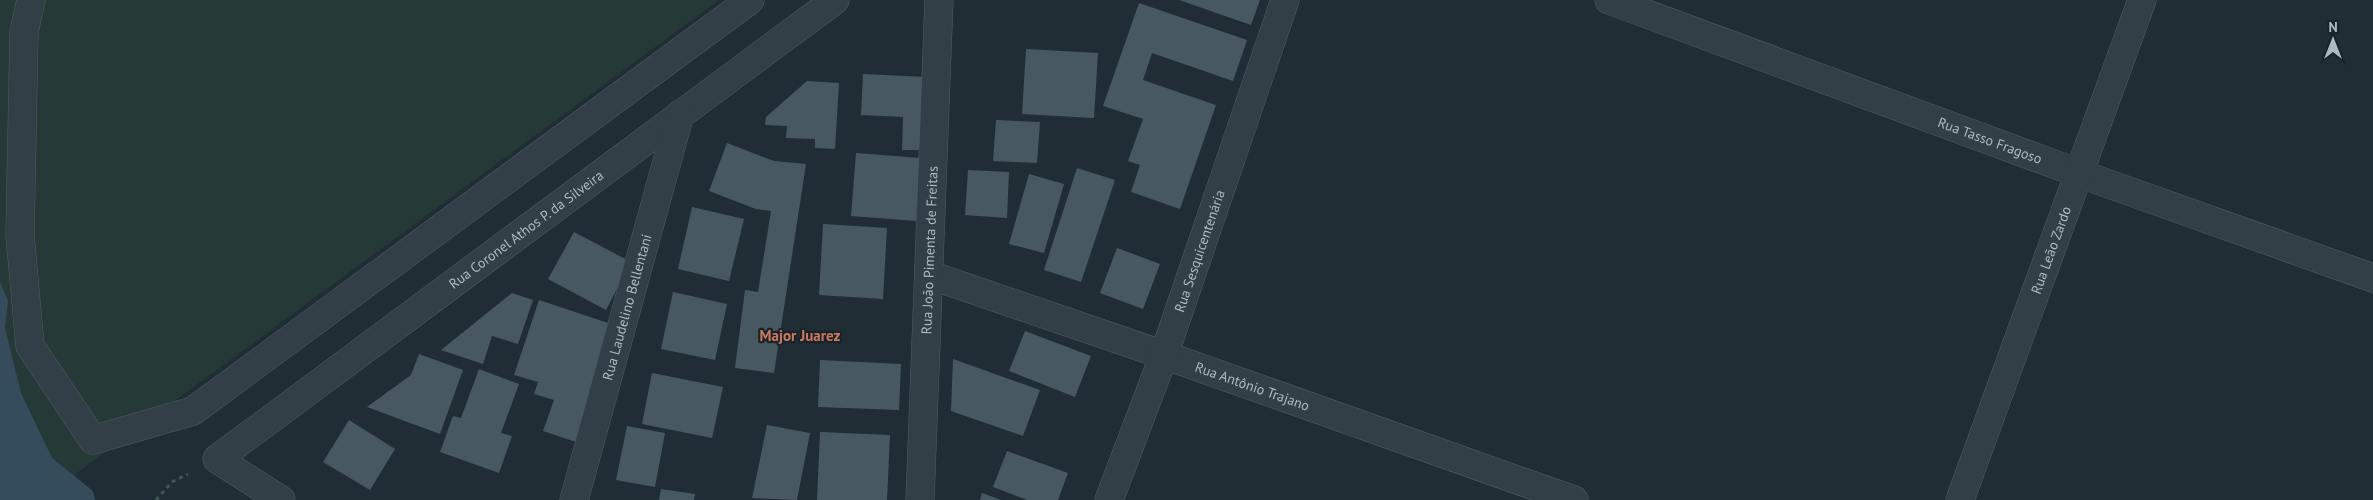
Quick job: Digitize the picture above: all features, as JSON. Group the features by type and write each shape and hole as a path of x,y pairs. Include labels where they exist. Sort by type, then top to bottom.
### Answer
{"street":[{"path":"31,0 24,32 20,235 30,346 93,440 193,411 750,0"},
{"name":"Rua Coronel Athos P. da Silveira","path":"217,459 835,0"},
{"name":"Rua João Pimenta de Freitas","path":"920,500 939,0"},
{"name":"Rua Sesquicentenária","path":"1109,500 1164,355 1285,0"},
{"name":"Rua Tasso Fragoso","path":"1609,0 2078,173 2373,278"},
{"name":"Rua Leão Zardo","path":"1960,500 2142,0"},
{"name":"Rua Laudelino Bellentani","path":"574,500 680,114"},
{"name":"Rua Antônio Trajano","path":"930,275 1164,355 1574,500"},
{"path":"217,459 281,500"}],"path":[{"path":"156,500 172,482 217,459"}],"green space":[{"path":"0,0 719,0 40,500 0,500"}],"water":[{"path":"0,282 8,301 5,328 21,393 52,458 93,491 95,500 0,500"}],"building":[{"path":"1179,0 1260,0 1251,25"},
{"path":"1139,3 1247,40 1233,81 1152,53 1143,80 1216,105 1180,209 1131,192 1140,165 1128,161 1143,119 1103,106"},
{"path":"1026,49 1098,53 1094,118 1022,114"},
{"path":"863,74 926,77 922,150 902,150 903,117 861,115"},
{"path":"807,81 839,83 835,149 815,148 815,139 786,138 787,126 765,125 766,117"},
{"path":"996,120 1040,122 1037,163 993,161"},
{"path":"727,143 774,161 806,164 774,373 735,368 745,290 758,292 771,211 756,209 709,191"},
{"path":"856,153 920,158 916,221 851,216"},
{"path":"1077,168 1115,180 1081,282 1044,270"},
{"path":"968,170 1009,172 1007,218 965,215"},
{"path":"1029,174 1064,184 1044,253 1009,244"},
{"path":"692,207 744,219 729,281 678,269"},
{"path":"823,224 887,228 883,299 819,295"},
{"path":"574,232 631,262 606,310 548,279"},
{"path":"1117,248 1160,264 1143,309 1100,293"},
{"path":"673,292 727,304 715,360 661,349"},
{"path":"512,293 533,300 518,344 492,336 483,364 441,350"},
{"path":"539,300 617,326 579,443 543,431 554,400 534,394 538,382 514,375"},
{"path":"1025,331 1091,356 1075,397 1009,371"},
{"path":"419,354 463,370 440,434 367,407 411,375"},
{"path":"953,359 1040,390 1023,436 951,411"},
{"path":"820,360 901,364 899,410 818,407"},
{"path":"479,369 519,384 501,433 512,436 499,473 440,452 453,416 461,418"},
{"path":"652,373 723,387 712,438 642,424"},
{"path":"349,420 395,449 370,490 323,462"},
{"path":"767,425 810,433 797,500 752,498"},
{"path":"627,426 665,433 655,487 616,480"},
{"path":"820,432 890,435 887,500 817,500"},
{"path":"1007,451 1068,473 1058,500 1027,500 993,487"},
{"path":"661,489 695,494 694,500 659,500"},
{"path":"982,493 1001,500 980,500"}],"district":[{"name":"Major Juarez","path":"800,335"}]}
